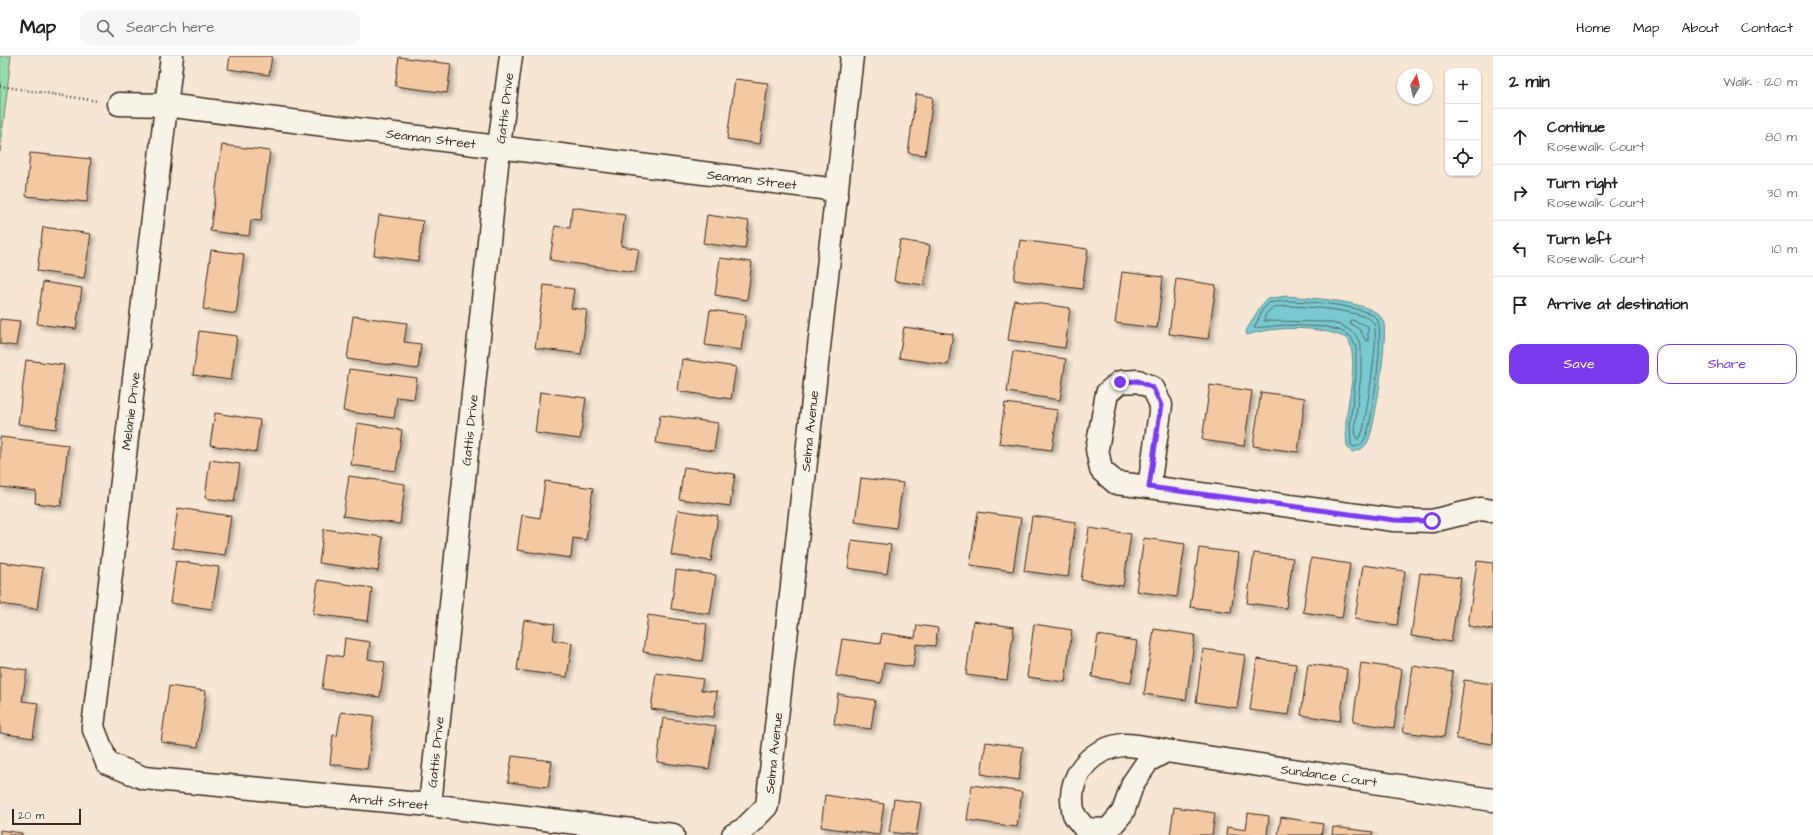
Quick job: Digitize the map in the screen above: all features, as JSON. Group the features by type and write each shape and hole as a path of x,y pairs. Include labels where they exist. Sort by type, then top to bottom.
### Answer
{"street":[{"name":"Melanie Drive","path":"107,763 93,727 172,56"},
{"name":"Gattis Drive","path":"430,805 499,146 511,56"},
{"name":"Selma Avenue","path":"733,835 744,829 767,806 852,56"},
{"name":"Seaman Street","path":"119,104 166,105 837,190"},
{"path":"1149,487 1161,405 1153,388 1138,381 1120,382 1107,392 1097,449 1101,470 1116,483 1394,520 1432,521 1481,509 1493,511"},
{"name":"Sundance Court","path":"1166,751 1148,761 1133,783 1123,812 1108,830 1085,829 1074,815 1071,792 1079,770 1096,754 1123,745 1166,751 1493,800"},
{"name":"Arndt Street","path":"107,763 144,778 430,805 673,835"}],"path":[{"path":"0,86 119,104"}],"green space":[{"path":"0,56 11,56 0,152"}],"water":[{"path":"1286,296 1321,299 1362,306 1380,316 1384,323 1384,347 1377,404 1367,443 1364,447 1358,450 1352,452 1347,447 1347,412 1353,369 1353,358 1348,339 1325,331 1298,328 1271,330 1247,335 1246,331 1260,307 1267,299"}],"building":[{"path":"230,56 272,56 269,75 228,69"},
{"path":"399,57 451,64 447,93 395,86"},
{"path":"735,79 768,83 760,144 727,139"},
{"path":"916,94 933,97 925,155 908,153"},
{"path":"222,145 270,151 261,221 251,220 249,236 210,231"},
{"path":"30,153 91,159 87,202 26,196"},
{"path":"572,207 625,215 621,246 639,249 635,272 550,260 555,226 570,228"},
{"path":"379,215 423,221 418,261 374,255"},
{"path":"707,215 749,221 745,249 703,243"},
{"path":"43,227 91,234 84,278 37,271"},
{"path":"900,240 930,245 924,285 894,281"},
{"path":"1020,240 1088,249 1082,289 1014,280"},
{"path":"211,250 244,254 236,314 203,309"},
{"path":"720,258 752,262 747,300 715,295"},
{"path":"1122,272 1163,277 1157,328 1115,323"},
{"path":"1176,279 1216,285 1208,339 1169,334"},
{"path":"43,282 82,288 76,329 37,324"},
{"path":"544,285 574,289 571,308 587,310 581,354 535,348"},
{"path":"1014,300 1070,308 1065,348 1008,340"},
{"path":"710,310 746,315 741,350 705,345"},
{"path":"353,316 407,323 404,342 421,344 418,369 347,359"},
{"path":"0,319 20,321 16,346 0,344"},
{"path":"904,327 953,334 948,365 899,358"},
{"path":"199,331 237,336 231,380 193,375"},
{"path":"1013,351 1066,359 1060,400 1007,392"},
{"path":"682,359 736,367 731,399 678,391"},
{"path":"26,360 64,365 56,429 18,424"},
{"path":"349,369 417,378 414,399 397,397 394,418 343,411"},
{"path":"1210,385 1252,391 1244,446 1202,440"},
{"path":"540,392 586,398 580,439 535,433"},
{"path":"1261,392 1305,398 1298,452 1253,446"},
{"path":"1005,403 1058,410 1052,450 999,443"},
{"path":"215,413 260,420 256,452 210,445"},
{"path":"660,415 718,423 714,451 656,443"},
{"path":"357,423 402,430 396,471 351,465"},
{"path":"0,437 68,445 61,506 35,503 36,491 0,487"},
{"path":"210,460 240,464 234,502 205,498"},
{"path":"684,467 735,474 730,506 679,499"},
{"path":"349,476 405,484 400,524 343,516"},
{"path":"861,478 903,483 896,528 855,522"},
{"path":"545,481 593,488 586,540 573,538 571,558 517,550 522,515 540,518"},
{"path":"178,508 231,516 225,555 172,548"},
{"path":"678,510 718,516 711,561 671,555"},
{"path":"978,512 1021,518 1013,571 970,565"},
{"path":"1032,516 1076,522 1068,577 1024,571"},
{"path":"1089,528 1131,534 1123,586 1081,580"},
{"path":"324,529 383,537 378,571 319,563"},
{"path":"1144,538 1185,544 1177,597 1136,591"},
{"path":"852,540 891,545 887,574 848,568"},
{"path":"1199,548 1239,553 1231,612 1190,607"},
{"path":"1254,553 1293,558 1286,608 1247,603"},
{"path":"1311,558 1350,564 1342,618 1303,612"},
{"path":"176,561 219,567 212,609 170,603"},
{"path":"1477,561 1493,563 1493,630 1468,626"},
{"path":"0,562 43,568 37,609 0,604"},
{"path":"1363,565 1405,571 1397,625 1355,619"},
{"path":"676,570 716,575 710,614 671,609"},
{"path":"1420,573 1461,578 1451,642 1411,636"},
{"path":"318,580 372,588 368,621 313,614"},
{"path":"648,615 707,624 702,661 643,652"},
{"path":"524,620 555,624 553,640 572,643 567,677 517,670"},
{"path":"973,621 1014,627 1007,680 966,675"},
{"path":"1034,624 1072,630 1065,682 1027,677"},
{"path":"917,625 938,628 935,646 916,644 913,667 884,663 881,683 836,676 842,639 880,644 882,633 915,638"},
{"path":"1154,629 1195,635 1186,700 1144,694"},
{"path":"1098,635 1137,641 1131,683 1092,677"},
{"path":"345,638 370,642 368,659 385,662 380,697 322,689 327,654 343,657"},
{"path":"1203,649 1245,655 1237,708 1196,702"},
{"path":"1257,659 1296,664 1289,715 1250,710"},
{"path":"1361,663 1402,669 1394,728 1353,722"},
{"path":"1308,664 1347,669 1340,721 1301,715"},
{"path":"0,666 27,670 22,701 38,703 33,738 0,733"},
{"path":"1413,666 1453,672 1444,737 1403,732"},
{"path":"656,673 703,679 701,690 717,692 714,717 651,709"},
{"path":"1464,680 1493,684 1493,744 1456,739"},
{"path":"169,686 206,691 198,747 161,742"},
{"path":"838,694 875,700 871,729 834,724"},
{"path":"341,712 374,716 367,769 330,764 333,735 337,736"},
{"path":"663,718 716,726 709,769 657,762"},
{"path":"986,742 1023,747 1019,780 981,774"},
{"path":"512,756 552,761 548,787 508,782"},
{"path":"972,785 1022,792 1017,827 967,820"},
{"path":"825,795 884,804 879,835 821,827"},
{"path":"894,799 921,803 916,835 889,832"},
{"path":"1174,807 1215,813 1212,835 1170,835"},
{"path":"1248,813 1269,816 1267,835 1226,835 1227,827 1246,830"},
{"path":"1281,817 1323,824 1321,835 1278,835"},
{"path":"1333,827 1373,832 1372,835 1332,835"},
{"path":"0,830 22,833 22,835 0,835"}],"route":[{"path":"1120,382 1138,381 1153,388 1161,405 1149,487 1394,520 1432,521"}]}
